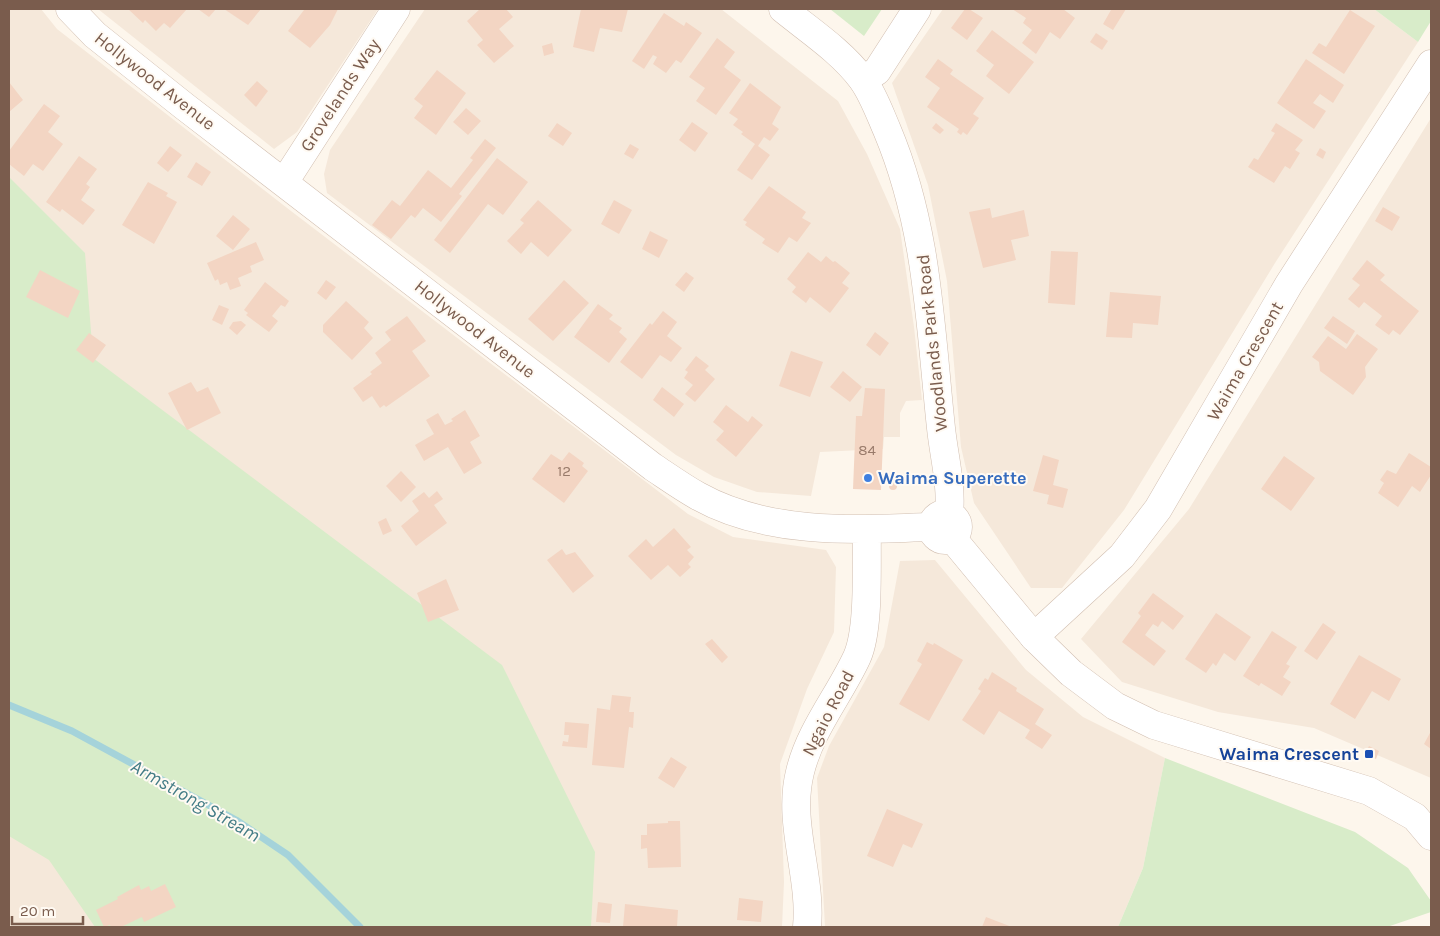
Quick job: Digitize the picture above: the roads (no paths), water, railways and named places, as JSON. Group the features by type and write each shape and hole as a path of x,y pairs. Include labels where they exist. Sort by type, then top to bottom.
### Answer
{"street":[{"name":"Hollywood Avenue","path":"70,9 110,47 653,467 699,497 746,516 793,526 867,528 944,526"},
{"name":"Grovelands Way","path":"285,181 396,9"},
{"name":"Woodlands Park Road","path":"783,9 844,57 863,80 898,157 911,197 932,319 941,428 950,493 944,526"},
{"path":"863,80 877,71 917,9"},
{"name":"Waima Crescent","path":"1034,637 1122,556 1158,508 1289,284 1431,64"},
{"path":"944,526 1034,637 1071,673 1115,706 1154,725 1369,791 1415,817 1431,836"},
{"name":"Ngaio Road","path":"807,927 808,910 796,809 799,773 819,724 857,656 863,637 867,528"}],"waterway":[{"name":"Armstrong Stream","path":"9,705 72,731 236,820 288,855 360,927"}],"place":[{"name":"Waima Superette","path":"868,478"},
{"name":"Waima Crescent","path":"1369,754"}]}
